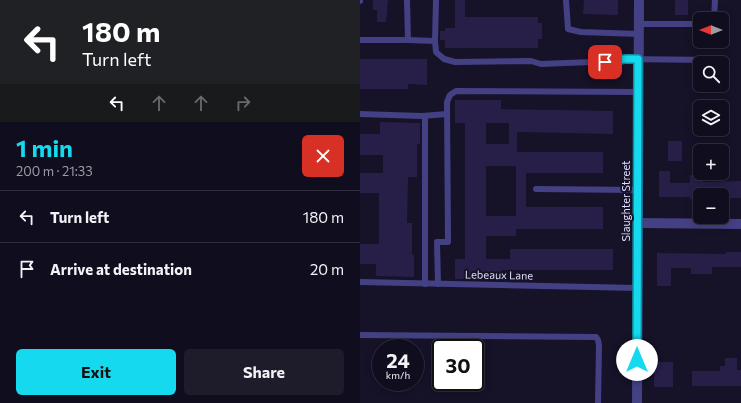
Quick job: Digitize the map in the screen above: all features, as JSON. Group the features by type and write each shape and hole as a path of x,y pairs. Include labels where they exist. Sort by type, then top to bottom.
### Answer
{"street":[{"name":"Slaughter Street","path":"637,403 639,0"},
{"path":"638,222 741,224"}],"lane":[{"path":"407,0 408,40"},
{"path":"436,0 436,52 444,59 455,62 531,61 541,64 638,59 693,60"},
{"path":"566,0 568,29 581,32 693,25"},
{"path":"714,12 715,0"},
{"path":"360,40 435,41"},
{"path":"425,242 448,242 447,102 450,95 456,91 638,92"},
{"path":"360,114 426,116 447,114"},
{"path":"425,284 426,116"},
{"path":"536,189 638,190"},
{"path":"438,242 438,284"},
{"name":"Lebeaux Lane","path":"360,282 638,288"},
{"path":"360,335 596,337 599,345 598,403"}],"building":[{"path":"373,0 388,0 386,22 377,22 377,10 373,10"},
{"path":"455,0 465,0 465,17 538,17 538,23 542,23 542,39 538,39 538,48 445,48 445,40 440,40 440,31 445,31 445,28 455,28"},
{"path":"584,0 618,0 618,15 583,14"},
{"path":"675,0 688,0 688,15 675,15"},
{"path":"360,59 427,59 427,85 408,84 408,89 360,89"},
{"path":"455,100 501,100 501,109 613,111 613,134 517,132 517,152 603,152 603,173 526,173 526,207 603,207 603,229 516,229 516,236 486,236 486,259 510,259 510,249 613,249 613,270 501,270 501,279 455,279 455,259 465,259 465,123 455,123","holes":["486,123 509,123 509,144 486,144","486,166 516,166 516,216 486,216"]},
{"path":"380,122 420,123 420,144 417,144 417,177 408,177 407,223 412,223 414,277 376,276 376,264 360,264 360,244 379,244 379,193 360,193 360,173 383,173 383,155 360,155 360,134 380,134"},
{"path":"668,141 682,141 682,161 668,161"},
{"path":"659,171 670,171 670,183 690,183 690,175 693,175 693,180 703,180 703,182 741,181 741,198 729,198 729,188 693,188 693,199 690,199 690,197 659,197"},
{"path":"726,252 741,252 741,267 712,267 712,274 691,274 691,268 671,268 671,286 657,286 657,253 726,254"},
{"path":"725,358 737,358 737,370 741,370 741,386 692,386 692,371 720,371 720,366 725,366"},
{"path":"654,362 673,362 673,387 654,387"}],"route":[{"path":"605,62 638,59 637,360"}]}
